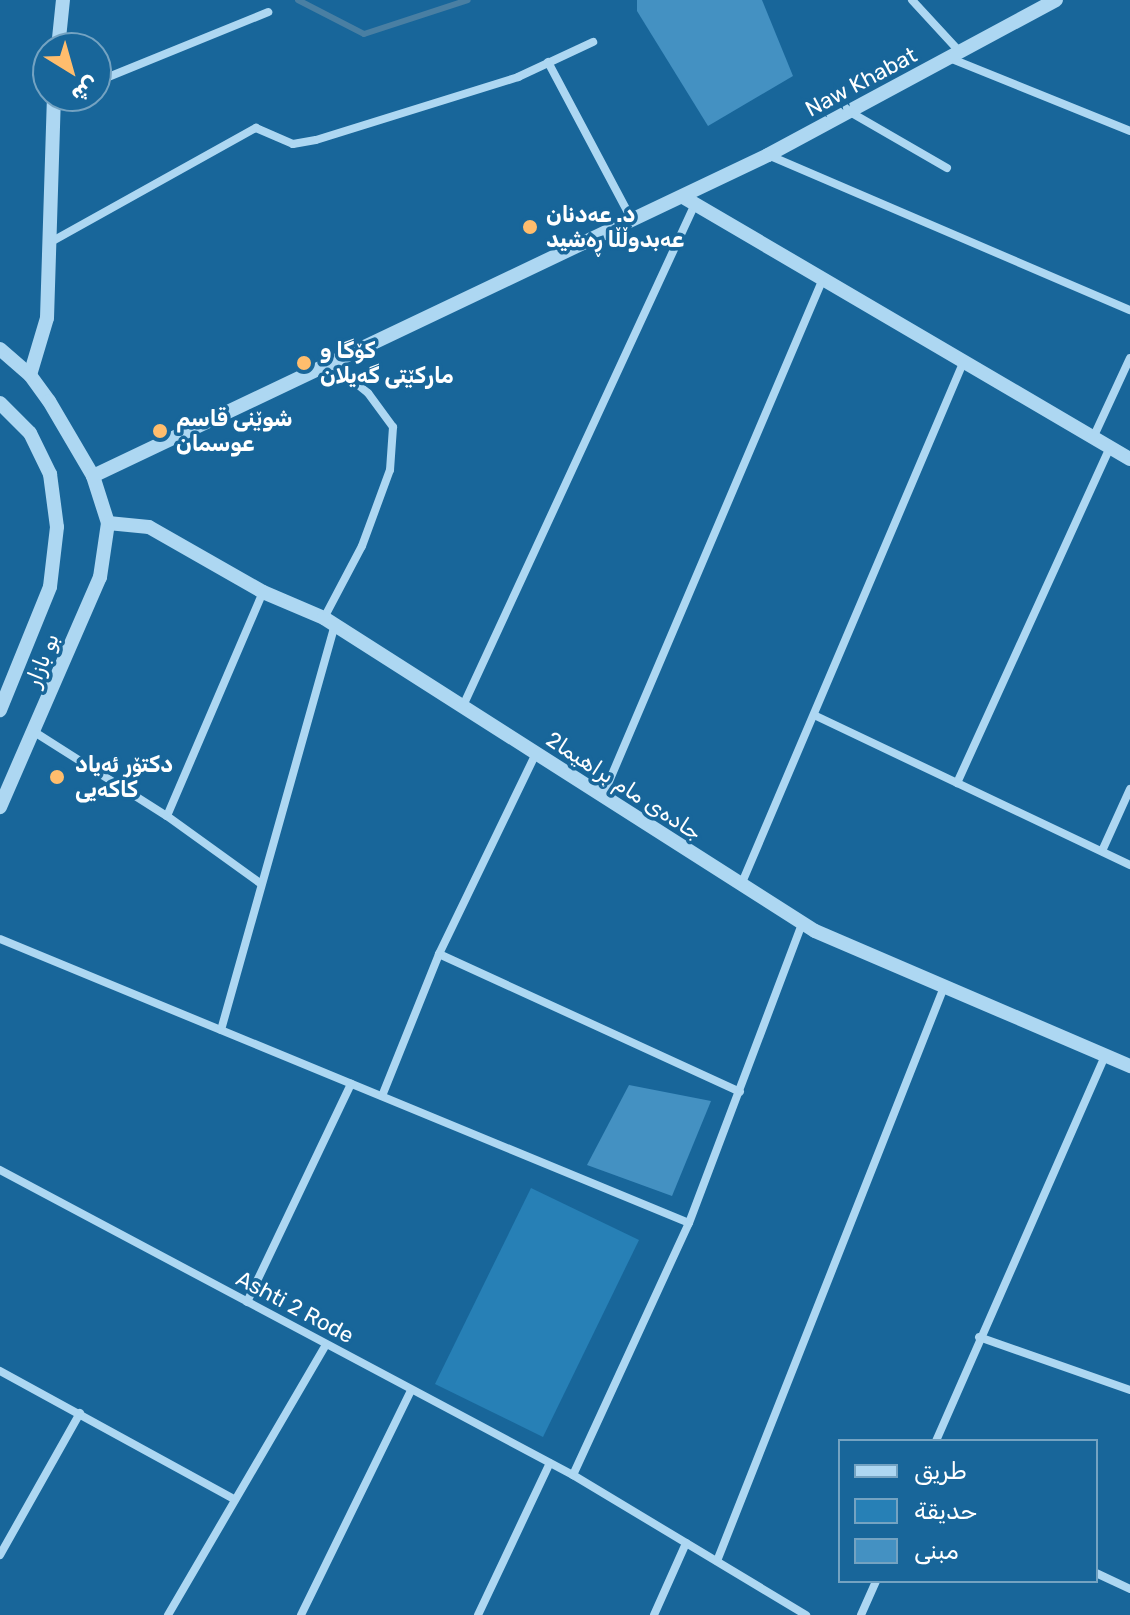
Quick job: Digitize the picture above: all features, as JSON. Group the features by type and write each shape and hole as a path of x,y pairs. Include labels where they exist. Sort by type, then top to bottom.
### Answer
{"street":[{"path":"60,32 63,0"},
{"path":"912,0 957,56 1130,131"},
{"name":"Naw Khabat","path":"93,476 632,221 689,201 1056,0"},
{"path":"112,75 268,12"},
{"path":"48,244 256,128 293,144 316,140 470,95 593,42"},
{"path":"548,62 632,221"},
{"path":"30,375 47,318 55,112"},
{"path":"850,112 947,168"},
{"path":"768,155 1130,310"},
{"path":"462,708 689,201 1130,459"},
{"path":"602,798 822,281"},
{"path":"0,349 30,375 93,476 108,523"},
{"path":"1093,438 1130,358"},
{"path":"221,1030 330,621 390,470 393,427 368,393 330,362"},
{"path":"741,886 963,363"},
{"path":"0,403 30,433 50,474 57,527 50,587 0,710"},
{"path":"957,783 1110,447"},
{"name":"جادەی مام براهیما2","path":"108,523 149,527 263,592 330,621 802,924 1130,1066"},
{"name":"بو بازار","path":"0,807 36,733 100,577 108,523"},
{"path":"167,816 263,592"},
{"path":"814,715 1130,865"},
{"path":"36,733 167,816 260,883"},
{"path":"382,1096 439,954 535,755"},
{"path":"1102,851 1130,789"},
{"path":"573,1475 689,1223 802,924"},
{"path":"0,939 689,1223"},
{"path":"439,954 740,1092"},
{"path":"717,1561 944,987"},
{"path":"937,1439 1105,1056"},
{"path":"247,1302 351,1084"},
{"name":"Ashti 2 Rode","path":"0,1170 573,1475 806,1615"},
{"path":"979,1337 1130,1390"},
{"path":"168,1615 232,1498 326,1345"},
{"path":"0,1371 232,1498"},
{"path":"301,1615 411,1390"},
{"path":"0,1555 80,1413"},
{"path":"478,1615 550,1463"},
{"path":"654,1615 686,1543"},
{"path":"1098,1574 1130,1589"},
{"path":"861,1615 875,1583"}],"green space":[{"path":"531,1188 639,1240 543,1437 435,1384"}],"building":[{"path":"637,0 762,0 793,76 708,126 637,11"},
{"path":"629,1085 711,1101 672,1196 587,1165"}],"waterway":[{"path":"298,0 364,34 468,0"}],"place":[{"name":"د. عەدنان عەبدوڵڵا ڕەشید","path":"530,227"},
{"name":"کۆگا و مارکێتی گەیلان","path":"304,363"},
{"name":"شوێنی قاسم عوسمان","path":"160,431"},
{"name":"دکتۆر ئەیاد کاکەیی","path":"57,777"}]}
